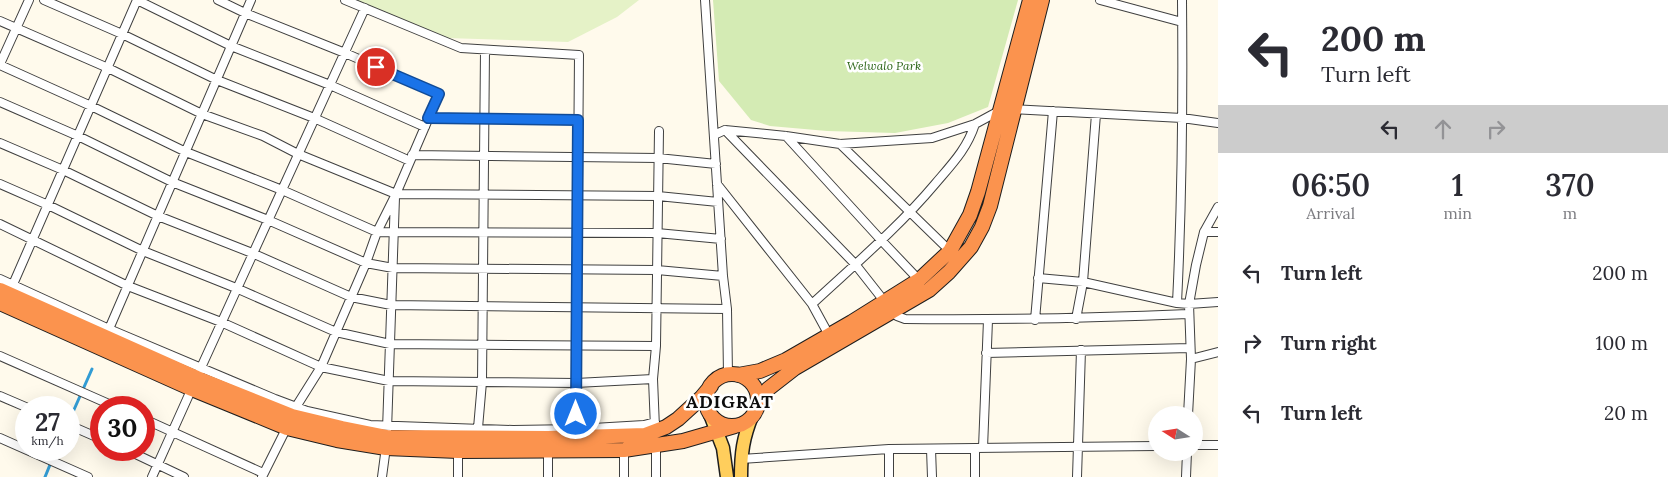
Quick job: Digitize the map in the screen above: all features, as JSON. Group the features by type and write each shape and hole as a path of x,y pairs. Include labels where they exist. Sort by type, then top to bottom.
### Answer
{"highway":[{"path":"888,306 929,290 949,272 971,247 982,227 990,206 1030,0"},
{"path":"387,437 458,451 548,445 645,435 655,427 678,419 718,379 760,372 831,340 888,306 950,250 970,215 1008,109 1042,0"},
{"path":"5,295 169,372 196,378 291,417 337,440 387,437 624,450 683,441 745,422 753,414 764,394 774,384 806,362 831,340"},
{"path":"733,375 746,379 755,389 757,399 753,414"},
{"path":"711,386 706,399 710,414 721,424 736,426"}],"main road":[{"path":"710,414 723,448 727,477"},
{"path":"742,477 743,438 753,414"}],"street":[{"path":"29,0 0,64 186,152 282,190 377,232 657,233 721,239"},
{"path":"44,0 122,34 217,80 411,158 658,158 716,164"},
{"path":"5,295 48,205 137,0 232,46 330,85 425,127"},
{"path":"155,423 263,475 291,417 321,367 366,263 377,232 396,194 439,94 218,0"},
{"path":"109,329 251,0"},
{"path":"345,0 461,48 579,56 576,429"},
{"path":"705,0 723,276 733,375"},
{"path":"1100,0 1182,22"},
{"path":"1177,303 1182,118 1182,0"},
{"path":"152,477 236,288 365,8"},
{"path":"0,20 108,68 202,114 263,136 298,154 396,194 658,196 718,202"},
{"path":"478,428 482,382 485,50"},
{"path":"0,102 78,136 172,182 268,220 366,263 393,268 657,270 723,276"},
{"path":"714,135 725,130 840,144 932,138 975,124 1008,109 1182,118 1218,123"},
{"path":"1035,320 1053,111"},
{"path":"1076,319 1083,282 1096,114"},
{"path":"428,118 578,120"},
{"path":"812,304 911,212 970,140 975,124"},
{"path":"725,130 855,264 897,316 905,319 1035,320 1188,314"},
{"path":"656,477 653,378 656,346 658,131"},
{"path":"786,136 919,280"},
{"path":"0,143 63,170 158,216 351,297 392,305 727,309"},
{"path":"840,144 950,250"},
{"path":"0,184 143,251 236,288 336,332 390,344 656,346"},
{"path":"717,184 812,304 831,340"},
{"path":"382,477 387,437 396,194"},
{"path":"1188,406 1191,359 1189,304 1204,232 1218,207"},
{"path":"0,224 128,286 221,322 321,367 389,381 576,383 653,378"},
{"path":"1204,232 1218,232"},
{"path":"1038,278 1083,282 1177,303 1218,302"},
{"path":"0,279 5,295"},
{"path":"5,295 109,329 196,378 291,417 307,411 370,425 387,437 478,428 513,430 655,427"},
{"path":"975,477 979,449 988,320"},
{"path":"986,353 1190,348"},
{"path":"1077,477 1081,350"},
{"path":"1191,359 1218,352"},
{"path":"0,356 91,396"},
{"path":"0,396 15,402"},
{"path":"0,438 88,477"},
{"path":"548,445 548,477"},
{"path":"1203,445 1218,445"},
{"path":"741,459 889,449 1148,446"},
{"path":"889,449 889,477"},
{"path":"931,449 932,477"},
{"path":"624,450 624,477"},
{"path":"458,451 458,477"},
{"path":"151,461 184,477"},
{"path":"1186,477 1187,461"}],"green space":[{"path":"352,0 639,0 617,17 568,42 446,38"},
{"name":"Welwalo Park","path":"713,0 1018,0 988,107 948,123 895,133 827,131 770,126 751,120 719,81"}],"waterway":[{"path":"80,396 92,369"},
{"path":"45,477 52,461"}],"district":[{"name":"ADIGRAT","path":"730,402"}],"route":[{"path":"376,67 439,94 428,118 578,120 576,414"}]}
